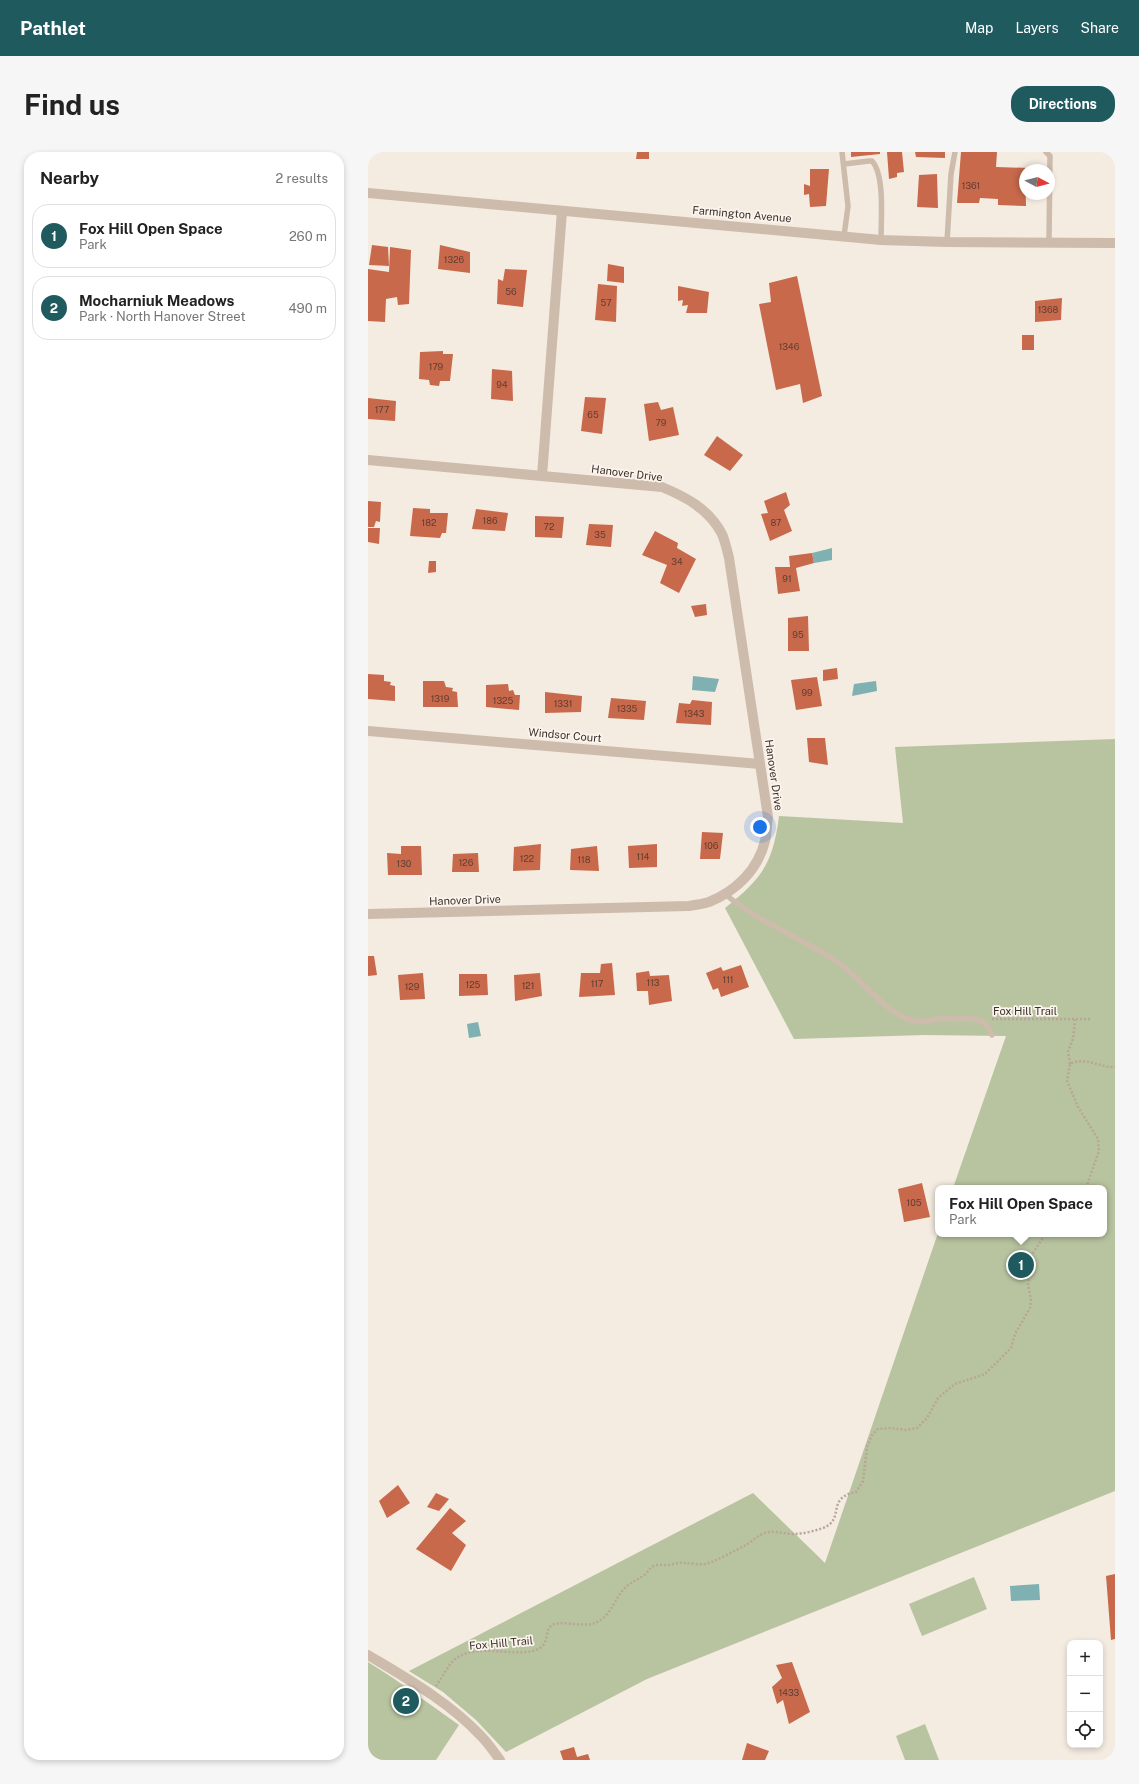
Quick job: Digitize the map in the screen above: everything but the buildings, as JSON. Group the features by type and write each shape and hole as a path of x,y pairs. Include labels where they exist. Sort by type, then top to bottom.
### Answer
{"street":[{"name":"Farmington Avenue","path":"368,193 881,240 947,242 1115,242"},
{"path":"542,476 562,211"},
{"name":"Hanover Drive","path":"368,460 662,487 695,503 709,515 722,534 729,558 768,817 765,841 757,862 746,878 725,894 708,902 688,906 368,914"},
{"name":"Windsor Court","path":"368,731 760,764"},
{"path":"368,1655 431,1694 464,1719 481,1736 500,1760"}],"lane":[{"path":"842,152 848,206 844,236"},
{"path":"947,242 951,174 956,152"},
{"path":"1046,152 1050,156 1049,242"},
{"path":"844,164 869,161 876,165 878,172 880,201 881,240"},
{"path":"725,894 739,906 837,962 894,1011 905,1018 917,1022 939,1019 975,1018 988,1027 992,1035"}],"path":[{"name":"Fox Hill Trail","path":"975,1018 1091,1019"},
{"path":"1075,1019 1073,1039 1068,1051 1070,1064 1067,1081 1078,1107 1098,1139 1099,1151 1087,1185"},
{"path":"1070,1064 1075,1061 1115,1067"},
{"name":"Fox Hill Trail","path":"431,1694 453,1661 461,1656 472,1652 536,1650 543,1645 547,1638 548,1629 556,1623 585,1625 594,1624 605,1616 615,1604 623,1590 633,1580 645,1576 649,1569 656,1565 682,1563 704,1564 715,1560 769,1532 792,1534 815,1530 830,1525 835,1519 837,1504 841,1497 856,1492 863,1481 867,1447 872,1435 878,1429 890,1428 906,1430 917,1428 927,1418 938,1398 955,1384 985,1374 1011,1348 1015,1334 1030,1308 1031,1299 1028,1285 1033,1253 1044,1237"}],"green space":[{"path":"1115,739 1115,1491 647,1679 506,1752 476,1720 443,1692 409,1671 753,1493 825,1563 937,1237 1107,1237 1107,1185 954,1185 1006,1036 924,1035 794,1039 725,908 748,888 764,869 773,846 779,816 903,823 895,747"},
{"path":"974,1577 987,1609 922,1636 909,1604"},
{"path":"368,1662 459,1725 436,1760 368,1760"},
{"path":"925,1724 939,1760 905,1760 896,1736"}],"water":[{"path":"832,548 832,560 814,563 812,553"},
{"path":"693,676 719,679 715,692 692,690"},
{"path":"876,681 877,691 852,696 854,684"},
{"path":"478,1022 481,1036 469,1038 467,1024"},
{"path":"1039,1584 1040,1600 1011,1601 1010,1586"}],"place":[{"name":"Fox Hill Open Space","path":"1021,1265"},
{"name":"Mocharniuk Meadows","path":"406,1701"}]}
